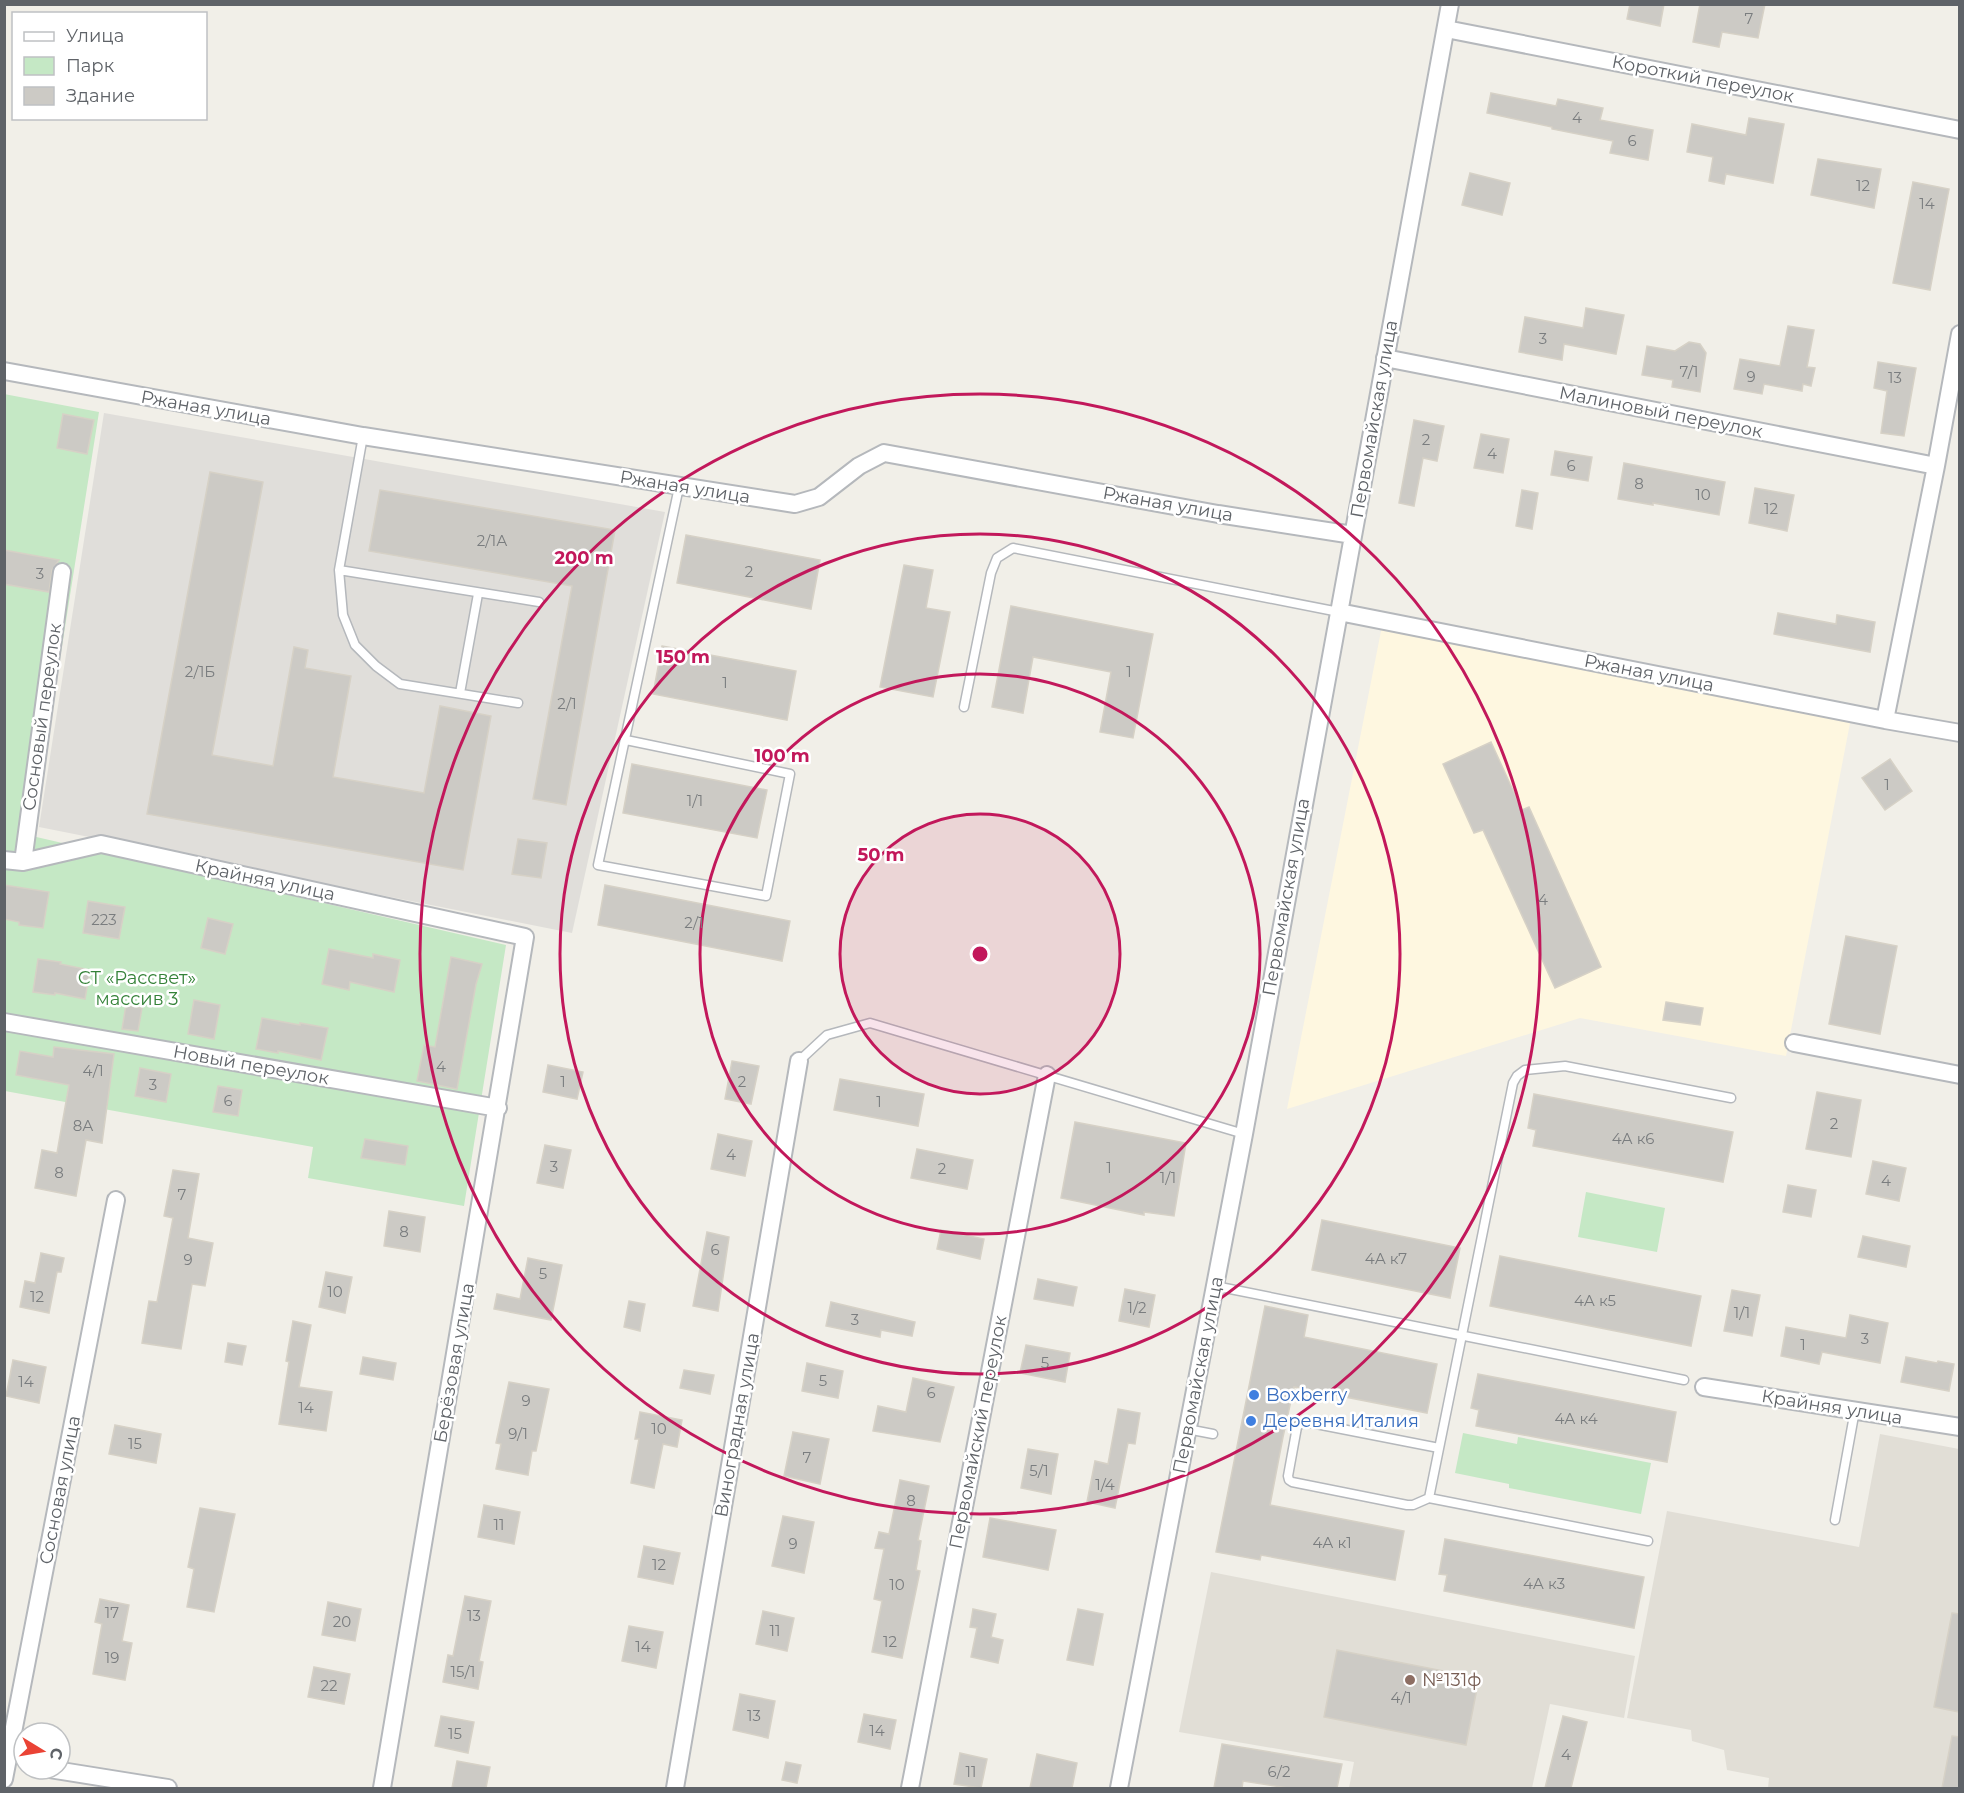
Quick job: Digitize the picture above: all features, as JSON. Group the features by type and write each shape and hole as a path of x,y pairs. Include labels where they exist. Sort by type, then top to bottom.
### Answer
{"street":[{"name":"Первомайская улица","path":"1119,1788 1244,1134 1450,4"},
{"name":"Короткий переулок","path":"1446,29 1959,130"},
{"path":"1885,720 1936,466 1958,351 1959,334"},
{"name":"Малиновый переулок","path":"1385,358 1936,466"},
{"name":"Ржаная улица","path":"4,371 363,436 795,504 819,497 859,466 884,453 1218,514 1353,535"},
{"name":"Сосновый переулок","path":"23,862 62,572"},
{"name":"Ржаная улица","path":"1339,612 1959,733"},
{"name":"Крайняя улица","path":"4,860 23,862 101,844 525,937"},
{"name":"Берёзовая улица","path":"382,1788 525,937"},
{"name":"Новый переулок","path":"4,1022 498,1108"},
{"path":"1794,1043 1959,1075"},
{"name":"Виноградная улица","path":"675,1788 799,1061"},
{"name":"Первомайский переулок","path":"910,1788 1047,1075"},
{"name":"Сосновая улица","path":"20,1721 116,1200"},
{"name":"Крайняя улица","path":"1704,1387 1959,1427"},
{"name":"Сосновая улица","path":"4,1779 12,1763"},
{"path":"72,1773 168,1788"}],"lane":[{"path":"363,436 339,570 343,615 355,645 376,666 400,684 518,703"},
{"path":"626,740 790,774 766,896 598,865 679,487"},
{"path":"964,707 991,573 997,558 1013,548 1339,612"},
{"path":"339,570 538,602"},
{"path":"460,693 478,594"},
{"path":"799,1061 827,1035 870,1023 1244,1134"},
{"path":"1429,1498 1513,1083 1517,1076 1525,1070 1565,1066 1731,1098"},
{"path":"1215,1286 1684,1380"},
{"path":"1835,1520 1855,1410"},
{"path":"1439,1448 1306,1422 1301,1423 1298,1427 1288,1476 1292,1482 1407,1505 1413,1505 1429,1498 1647,1541"},
{"path":"1187,1430 1213,1434"}],"shaded area":[{"path":"104,413 665,512 572,933 39,827"},
{"path":"1382,626 1851,718 1786,1056 1580,1018 1287,1109"},
{"path":"1880,1434 1959,1449 1959,1788 1768,1788 1769,1778 1727,1770 1724,1750 1692,1741 1691,1730 1627,1718 1667,1511 1859,1547"},
{"name":"№131ф","path":"1211,1572 1635,1656 1624,1718 1550,1704 1532,1788 1349,1788 1354,1762 1179,1732"}],"green space":[{"name":"СТ «Рассвет» массив 3","path":"4,394 99,412 32,836 506,945 464,1206 308,1178 313,1147 5,1091"},
{"path":"1586,1192 1665,1208 1657,1252 1578,1237"},
{"path":"1463,1433 1517,1444 1518,1437 1651,1463 1641,1514 1509,1488 1509,1484 1455,1473"}],"building":[{"path":"1630,4 1664,4 1660,26 1627,19"},
{"path":"1700,4 1765,4 1758,38 1722,32 1719,47 1693,42"},
{"path":"1491,93 1556,106 1558,99 1603,108 1600,120 1653,130 1648,160 1610,153 1613,141 1487,113"},
{"path":"1749,118 1784,124 1773,183 1726,174 1724,184 1709,181 1713,157 1687,152 1692,124 1746,135"},
{"path":"1818,159 1881,169 1874,208 1811,195"},
{"path":"1470,173 1510,183 1502,215 1462,205"},
{"path":"1913,182 1949,189 1930,290 1893,283"},
{"path":"1586,308 1624,315 1616,354 1564,344 1562,360 1519,352 1525,317 1583,328"},
{"path":"1788,326 1814,330 1807,367 1815,368 1811,386 1803,384 1802,391 1764,384 1762,394 1734,389 1740,359 1780,366"},
{"path":"1689,342 1700,344 1706,353 1700,392 1672,387 1673,380 1642,375 1647,346 1675,351"},
{"path":"1878,362 1916,368 1904,436 1881,433 1887,391 1874,388"},
{"path":"63,414 94,420 87,454 57,448"},
{"path":"1414,420 1444,426 1437,461 1423,458 1414,506 1399,503"},
{"path":"1481,434 1509,439 1503,473 1474,468"},
{"path":"1555,451 1592,457 1588,481 1551,475"},
{"path":"1624,463 1725,482 1719,515 1618,499"},
{"path":"210,472 263,482 212,755 273,766 294,647 308,650 305,668 351,676 333,777 424,793 440,706 491,716 463,870 147,814"},
{"path":"1755,488 1794,495 1787,531 1749,523"},
{"path":"380,490 615,530 566,805 533,799 572,586 369,551"},
{"path":"1522,490 1538,493 1532,529 1516,526"},
{"path":"686,535 820,560 811,609 677,583"},
{"path":"4,550 59,560 52,570 49,592 4,584"},
{"path":"904,565 933,570 926,608 950,612 933,697 880,687"},
{"path":"1011,606 1153,634 1133,738 1100,732 1111,672 1033,657 1023,713 992,707"},
{"path":"1778,613 1836,624 1837,615 1875,622 1870,652 1774,634"},
{"path":"662,646 796,671 787,720 653,694"},
{"path":"1491,742 1522,810 1529,807 1601,967 1555,988 1483,830 1474,833 1443,764"},
{"path":"1890,759 1912,791 1885,810 1862,778"},
{"path":"632,764 767,790 757,838 623,813"},
{"path":"518,839 547,843 541,878 512,874"},
{"path":"4,885 49,892 43,928 19,925 19,922 4,919"},
{"path":"605,885 790,921 782,961 598,925"},
{"path":"88,901 125,907 119,939 83,933"},
{"path":"208,918 233,924 225,954 201,948"},
{"path":"1846,936 1897,946 1880,1034 1829,1024"},
{"path":"329,949 373,958 373,954 400,960 394,992 350,982 349,990 322,984"},
{"path":"451,957 482,964 476,984 457,1089 417,1081 424,1045 435,1047"},
{"path":"38,959 61,962 60,964 90,970 85,999 55,993 55,995 33,992"},
{"path":"194,1000 220,1005 214,1039 188,1034"},
{"path":"1666,1002 1703,1008 1700,1025 1663,1020"},
{"path":"126,1005 142,1008 138,1031 122,1029"},
{"path":"262,1018 328,1028 321,1060 256,1049"},
{"path":"54,1047 114,1054 102,1143 86,1140 76,1196 35,1188 42,1150 57,1153 69,1085 16,1075 20,1051 53,1057"},
{"path":"732,1061 759,1066 751,1104 725,1099"},
{"path":"548,1065 583,1072 577,1099 543,1092"},
{"path":"140,1068 171,1074 166,1102 135,1096"},
{"path":"840,1079 924,1094 918,1126 834,1110"},
{"path":"218,1086 242,1090 238,1116 213,1112"},
{"path":"1817,1092 1861,1100 1851,1157 1806,1149"},
{"path":"1534,1094 1733,1132 1723,1182 1533,1146 1536,1130 1528,1128"},
{"path":"1075,1122 1186,1143 1174,1216 1144,1212 1144,1215 1061,1198"},
{"path":"718,1134 752,1141 745,1176 711,1169"},
{"path":"365,1139 408,1146 405,1165 361,1158"},
{"path":"545,1145 571,1150 563,1188 537,1183"},
{"path":"917,1149 973,1160 967,1189 911,1178"},
{"path":"1873,1161 1906,1168 1899,1201 1866,1194"},
{"path":"173,1170 199,1174 188,1238 213,1243 205,1286 192,1284 181,1349 142,1343 149,1301 157,1302 173,1218 164,1216"},
{"path":"1788,1185 1816,1190 1811,1217 1783,1212"},
{"path":"389,1211 425,1217 420,1252 384,1246"},
{"path":"1322,1220 1460,1248 1450,1298 1312,1270"},
{"path":"941,1230 984,1239 980,1259 937,1249"},
{"path":"707,1232 729,1237 718,1311 693,1306"},
{"path":"1863,1236 1910,1246 1906,1267 1858,1257"},
{"path":"41,1253 64,1258 61,1272 57,1272 49,1313 20,1307 25,1281 35,1283"},
{"path":"1500,1256 1701,1296 1691,1346 1490,1306"},
{"path":"528,1258 562,1265 551,1320 494,1309 497,1294 520,1299"},
{"path":"326,1272 352,1277 345,1313 319,1307"},
{"path":"1038,1279 1077,1287 1073,1306 1034,1299"},
{"path":"1125,1289 1155,1295 1149,1327 1119,1321"},
{"path":"1732,1290 1760,1295 1752,1336 1724,1331"},
{"path":"629,1301 645,1304 640,1331 624,1327"},
{"path":"831,1302 915,1322 912,1336 881,1330 880,1337 826,1326"},
{"path":"1265,1306 1308,1315 1304,1337 1437,1364 1427,1413 1294,1387 1283,1437 1270,1505 1404,1531 1395,1580 1261,1555 1260,1560 1216,1552"},
{"path":"1850,1315 1888,1323 1880,1363 1822,1352 1819,1364 1781,1356 1786,1327 1846,1338"},
{"path":"293,1321 311,1325 299,1387 332,1392 326,1431 279,1424"},
{"path":"228,1343 246,1346 242,1365 225,1362"},
{"path":"1026,1345 1070,1353 1065,1382 1020,1373"},
{"path":"363,1357 396,1363 393,1380 360,1374"},
{"path":"1906,1357 1954,1364 1949,1391 1901,1382"},
{"path":"13,1360 46,1367 39,1403 6,1396"},
{"path":"807,1363 843,1371 838,1398 802,1391"},
{"path":"684,1370 714,1375 710,1394 680,1388"},
{"path":"1478,1374 1676,1412 1667,1462 1476,1426 1479,1410 1471,1408"},
{"path":"913,1378 954,1387 940,1442 873,1431 878,1406 906,1412"},
{"path":"509,1382 549,1389 536,1451 532,1451 528,1475 496,1469 501,1444 496,1443"},
{"path":"1118,1409 1140,1413 1135,1444 1128,1443 1115,1508 1087,1502 1095,1461 1108,1464"},
{"path":"640,1412 682,1420 677,1447 663,1444 654,1488 631,1483 639,1439 635,1439"},
{"path":"115,1425 161,1434 156,1463 109,1454"},
{"path":"793,1432 829,1439 820,1484 784,1476"},
{"path":"1028,1449 1058,1454 1051,1494 1021,1488"},
{"path":"900,1480 929,1486 918,1540 921,1541 916,1570 920,1571 902,1658 872,1652 882,1601 874,1599 884,1549 875,1548 879,1532 889,1534"},
{"path":"484,1505 520,1512 514,1544 478,1537"},
{"path":"200,1508 235,1514 214,1612 187,1607 194,1569 188,1567"},
{"path":"783,1516 814,1522 804,1573 772,1566"},
{"path":"990,1518 1056,1530 1048,1570 983,1557"},
{"path":"1445,1539 1644,1577 1634,1628 1444,1591 1447,1575 1439,1574"},
{"path":"644,1546 680,1553 673,1584 638,1577"},
{"path":"465,1596 491,1601 479,1661 483,1662 478,1689 443,1682 448,1655 453,1656"},
{"path":"100,1599 129,1605 122,1641 132,1643 125,1680 93,1674 102,1624 95,1622"},
{"path":"328,1602 361,1609 355,1641 322,1635"},
{"path":"973,1609 996,1614 991,1637 1003,1640 998,1663 971,1657 977,1628 970,1627"},
{"path":"1078,1609 1103,1614 1093,1665 1067,1660"},
{"path":"763,1611 794,1618 787,1651 756,1644"},
{"path":"1952,1613 1959,1614 1959,1712 1934,1707"},
{"path":"629,1626 663,1632 656,1668 622,1661"},
{"path":"1337,1650 1479,1678 1466,1745 1324,1717"},
{"path":"314,1667 350,1674 344,1704 308,1697"},
{"path":"740,1694 775,1701 768,1738 733,1730"},
{"path":"864,1714 896,1720 890,1749 858,1742"},
{"path":"441,1716 474,1722 468,1753 435,1746"},
{"path":"1563,1716 1587,1722 1571,1788 1545,1788"},
{"path":"1952,1736 1959,1737 1959,1788 1942,1788"},
{"path":"1222,1744 1342,1764 1337,1788 1288,1788 1243,1781 1242,1788 1214,1788"},
{"path":"960,1753 987,1759 981,1788 954,1784"},
{"path":"1037,1754 1077,1763 1072,1788 1030,1788"},
{"path":"457,1761 490,1767 486,1788 452,1788"},
{"path":"786,1762 801,1765 797,1783 782,1780"}],"place":[{"name":"Boxberry","path":"1254,1395"},
{"name":"Деревня Италия","path":"1251,1421"},
{"name":"№131ф","path":"1410,1680"}]}
